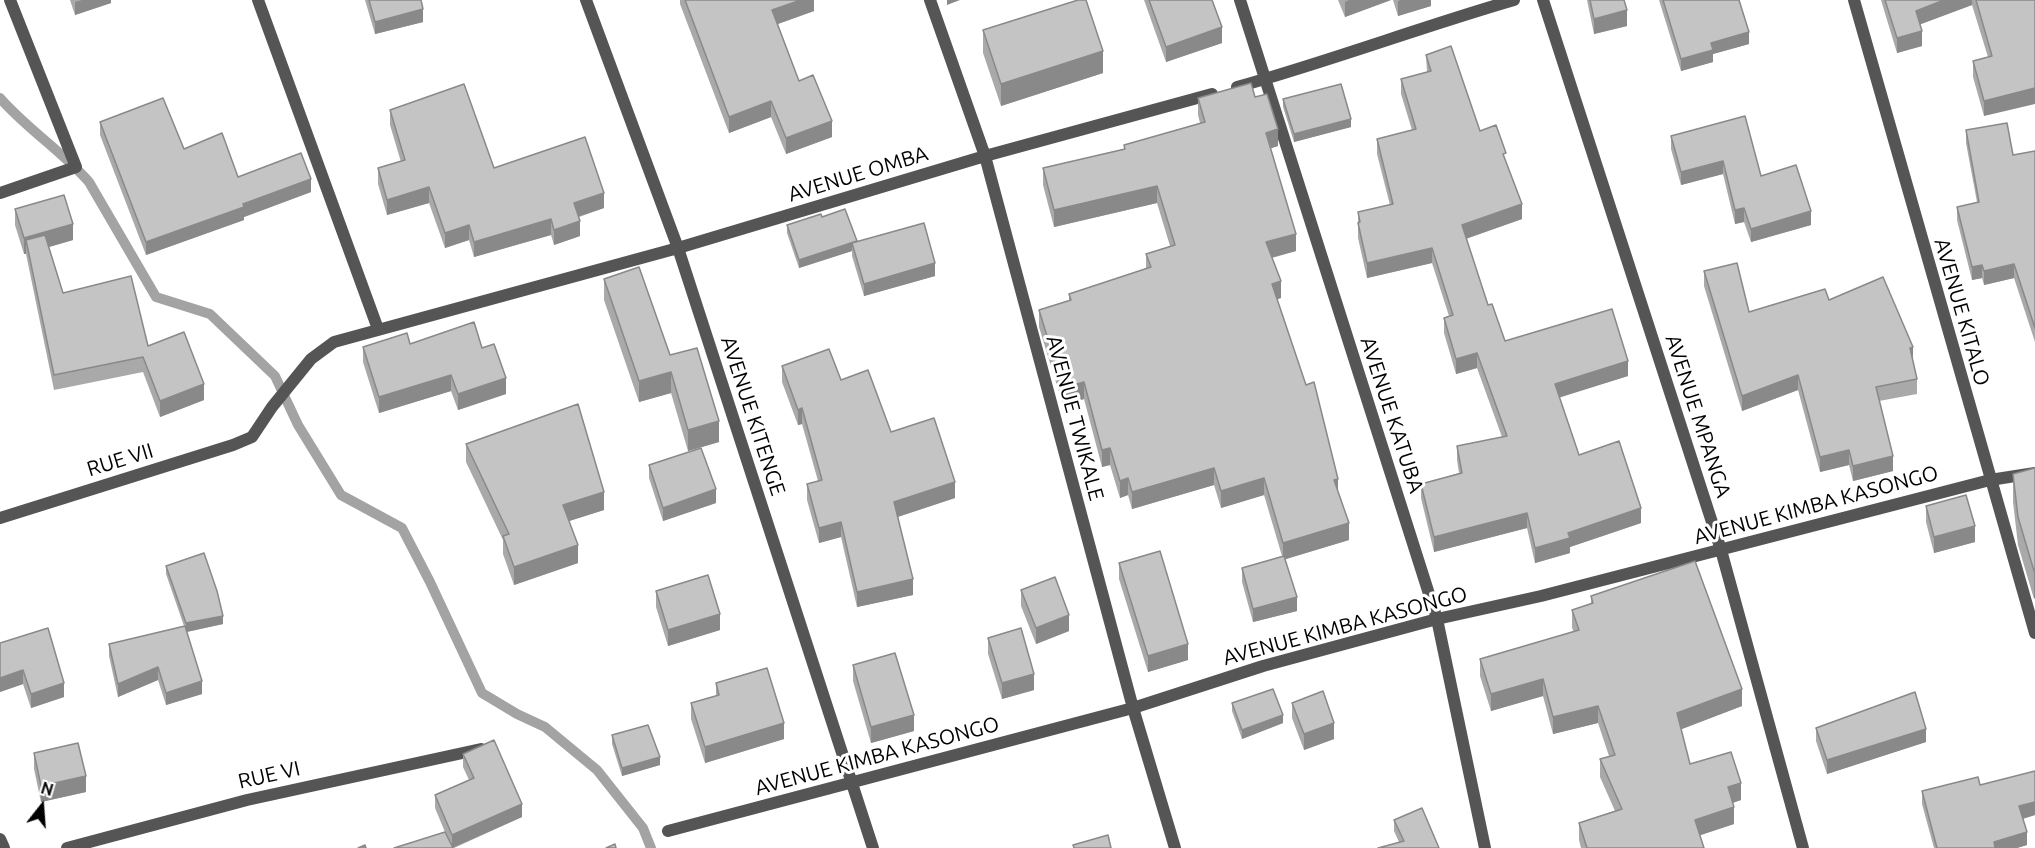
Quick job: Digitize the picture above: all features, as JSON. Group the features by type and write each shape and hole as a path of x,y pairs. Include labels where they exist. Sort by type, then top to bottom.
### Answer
{"street":[{"path":"0,193 76,167 10,0"},
{"path":"258,0 378,330"},
{"name":"AVENUE KITENGE","path":"586,0 678,248 873,848"},
{"name":"AVENUE TWIKALE","path":"930,0 985,156 1133,708 1175,848"},
{"name":"AVENUE KATUBA","path":"1240,0 1437,619 1485,848"},
{"name":"AVENUE OMBA","path":"252,437 272,407 311,359 334,342 678,248 985,156 1265,79 1446,19 1514,0"},
{"name":"AVENUE MPANGA","path":"1543,0 1721,550 1803,848"},
{"name":"AVENUE KITALO","path":"1854,0 2035,633"},
{"name":"RUE VII","path":"0,518 252,437"},
{"name":"AVENUE KIMBA KASONGO","path":"668,831 1133,708 1263,666 1437,619 1541,596 1990,480 2035,473"},
{"name":"RUE VI","path":"68,848 247,800 481,749"},
{"path":"0,839 4,848"}],"building":[{"path":"369,0 421,0 423,9 375,22"},
{"path":"685,0 801,0 772,10 799,81 813,75 832,121 786,138 771,101 729,117"},
{"path":"1078,0 1086,0 1103,51 1001,84 983,30"},
{"path":"1149,0 1212,0 1222,27 1166,47"},
{"path":"1590,0 1624,0 1627,10 1594,19"},
{"path":"1663,0 1739,0 1749,32 1711,43 1713,50 1681,59"},
{"path":"1885,0 1944,0 1916,11 1922,31 1897,38"},
{"path":"1976,0 2035,0 2035,88 1984,101 1973,61 1992,56"},
{"path":"1451,46 1480,131 1496,125 1506,153 1503,154 1522,204 1462,225 1488,305 1492,304 1505,341 1612,309 1628,361 1555,384 1579,455 1619,441 1641,508 1568,533 1570,538 1535,548 1527,513 1434,537 1421,484 1462,473 1457,446 1507,436 1477,353 1456,359 1444,318 1453,315 1432,248 1367,263 1358,223 1360,222 1358,212 1393,204 1377,139 1416,129 1401,79 1431,71 1426,55"},
{"path":"1251,83 1255,97 1267,94 1278,129 1266,133 1296,234 1266,242 1281,281 1272,284 1306,385 1314,382 1338,479 1334,480 1349,523 1283,543 1264,478 1221,491 1214,468 1132,492 1128,478 1120,481 1110,448 1102,450 1084,382 1063,388 1039,310 1071,300 1069,294 1151,267 1146,254 1175,245 1157,186 1054,210 1043,168 1125,149 1124,145 1205,122 1198,98"},
{"path":"464,84 494,168 585,137 604,193 574,203 580,221 554,230 551,219 474,242 469,225 445,233 429,187 387,200 378,168 405,160 390,110"},
{"path":"1341,84 1351,119 1294,134 1283,99"},
{"path":"163,98 184,149 222,133 238,177 301,153 311,179 243,204 244,207 146,242 100,122"},
{"path":"1745,116 1761,176 1796,165 1811,211 1751,229 1744,208 1735,210 1723,161 1681,172 1671,136"},
{"path":"2007,123 2013,155 2035,151 2035,328 2014,264 1984,271 1982,265 1972,267 1957,207 1979,202 1966,130"},
{"path":"64,195 73,224 24,238 15,209"},
{"path":"845,209 857,241 799,260 787,225"},
{"path":"924,223 935,263 864,284 852,243"},
{"path":"45,235 63,293 131,276 148,346 184,332 204,384 160,401 143,357 54,375 26,240"},
{"path":"1737,263 1749,312 1825,289 1829,300 1883,277 1913,347 1910,348 1917,379 1876,387 1893,456 1853,466 1849,450 1820,457 1798,375 1742,396 1704,271"},
{"path":"639,267 670,355 697,348 719,421 688,430 671,372 639,381 604,279"},
{"path":"474,322 482,348 494,344 506,378 458,394 451,375 379,397 363,347 407,333 410,344"},
{"path":"829,349 841,380 868,370 891,432 934,418 955,482 894,502 913,579 857,592 841,522 819,528 807,484 822,480 802,408 798,410 782,366"},
{"path":"578,404 604,492 563,505 578,545 514,567 503,536 509,534 466,444"},
{"path":"701,448 716,489 663,508 649,465"},
{"path":"2035,468 2034,571 2018,517 2013,474"},
{"path":"1966,495 1975,526 1934,537 1926,506"},
{"path":"1160,551 1188,644 1148,656 1119,563"},
{"path":"204,553 223,616 186,623 166,566"},
{"path":"1284,556 1297,597 1253,609 1242,568"},
{"path":"1695,561 1742,689 1677,713 1690,764 1731,752 1741,783 1728,787 1734,807 1695,820 1704,848 1587,848 1579,823 1622,809 1600,759 1615,755 1598,706 1553,717 1543,679 1491,694 1480,659 1579,630 1572,610 1593,603 1591,596"},
{"path":"708,575 720,614 668,630 656,591"},
{"path":"1055,577 1069,615 1036,628 1021,590"},
{"path":"185,626 202,681 166,693 158,667 118,684 109,644"},
{"path":"48,628 64,683 31,694 23,670 0,678 0,643"},
{"path":"1021,628 1034,674 1002,683 988,638"},
{"path":"895,653 914,715 871,727 853,665"},
{"path":"767,668 784,723 705,747 691,703 719,695 716,683"},
{"path":"1273,689 1283,715 1242,730 1232,703"},
{"path":"1323,691 1334,723 1304,734 1292,703"},
{"path":"1915,692 1926,729 1827,760 1816,728"},
{"path":"648,725 660,757 622,768 612,735"},
{"path":"494,740 522,804 452,835 435,795 474,778 463,754"},
{"path":"78,743 86,776 41,786 34,753"},
{"path":"2035,771 2035,802 2019,806 2027,832 1994,842 1995,848 1937,848 1922,791 1978,777 1980,785"},
{"path":"1422,808 1439,848 1378,848 1404,841 1394,820"},
{"path":"445,832 453,848 394,848"},
{"path":"1108,835 1111,848 1074,848 1073,845"}],"waterway":[{"path":"0,98 89,182 156,297 210,314 275,376 298,425 341,495 402,528 482,693 517,714 545,727 597,770 643,828 651,848"}]}
